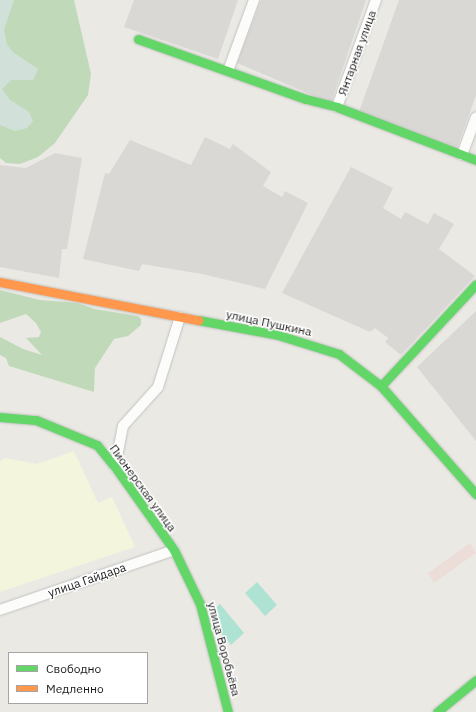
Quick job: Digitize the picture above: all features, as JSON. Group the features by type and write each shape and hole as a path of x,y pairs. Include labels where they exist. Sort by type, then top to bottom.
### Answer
{"street":[{"path":"228,71 254,0"},
{"name":"Янтарная улица","path":"338,107 376,0"},
{"path":"138,39 306,99 338,107 476,160"},
{"path":"462,155 476,117"},
{"name":"улица Пушкина","path":"0,282 278,335 324,348 339,354 381,386 476,494"},
{"path":"381,386 476,284"},
{"path":"115,468 123,426 158,387 180,317"},
{"name":"Пионерская улица","path":"0,417 36,420 97,445 174,550"},
{"name":"улица Гайдара","path":"0,610 174,550"},
{"name":"улица Воробьёва","path":"174,550 200,604 228,712"},
{"path":"437,712 476,680"}],"shaded area":[{"path":"0,0 74,0 91,74 88,95 55,143 38,157 20,164 6,163 0,158"},
{"path":"0,0 14,0 4,30 7,45 14,53 38,69 33,80 11,80 2,89 10,100 29,112 33,121 27,128 15,131 0,125"},
{"path":"134,0 238,0 218,59 124,27"},
{"path":"261,0 366,0 331,103 237,63"},
{"path":"399,0 476,0 476,95 456,151 359,112"},
{"path":"205,137 230,149 233,144 271,172 263,186 282,197 285,191 308,203 265,289 202,274 142,264 139,271 83,259 105,173 109,174 130,140 191,165"},
{"path":"55,153 82,158 67,249 62,249 59,278 0,267 0,165 26,168"},
{"path":"351,167 393,188 383,208 401,219 405,212 428,224 434,213 454,224 439,249 475,276 401,355 385,342 388,338 375,328 370,332 282,293"},
{"path":"0,290 40,300 78,303 94,309 138,316 141,319 141,325 128,336 114,339 95,368 94,392 9,366 6,358 0,355 0,337 23,349 42,355 26,338 39,337 41,332 36,323 26,314 0,323"},
{"path":"476,311 476,441 417,367"},
{"path":"74,451 98,503 112,497 135,547 0,592 0,461 5,458 37,464"},
{"path":"470,543 476,553 434,583 428,573"},
{"path":"257,582 277,605 265,616 245,593"},
{"path":"220,604 244,633 231,645 206,616"}],"traffic: fast":[{"path":"138,39 306,99 337,107 476,160"},
{"path":"381,386 476,284"},
{"path":"198,320 278,335 339,354 381,386 476,494"},
{"path":"0,417 36,420 97,445 115,467 174,550 200,604 228,712"},
{"path":"437,712 476,680"}],"traffic: slow":[{"path":"0,282 198,320"}]}
